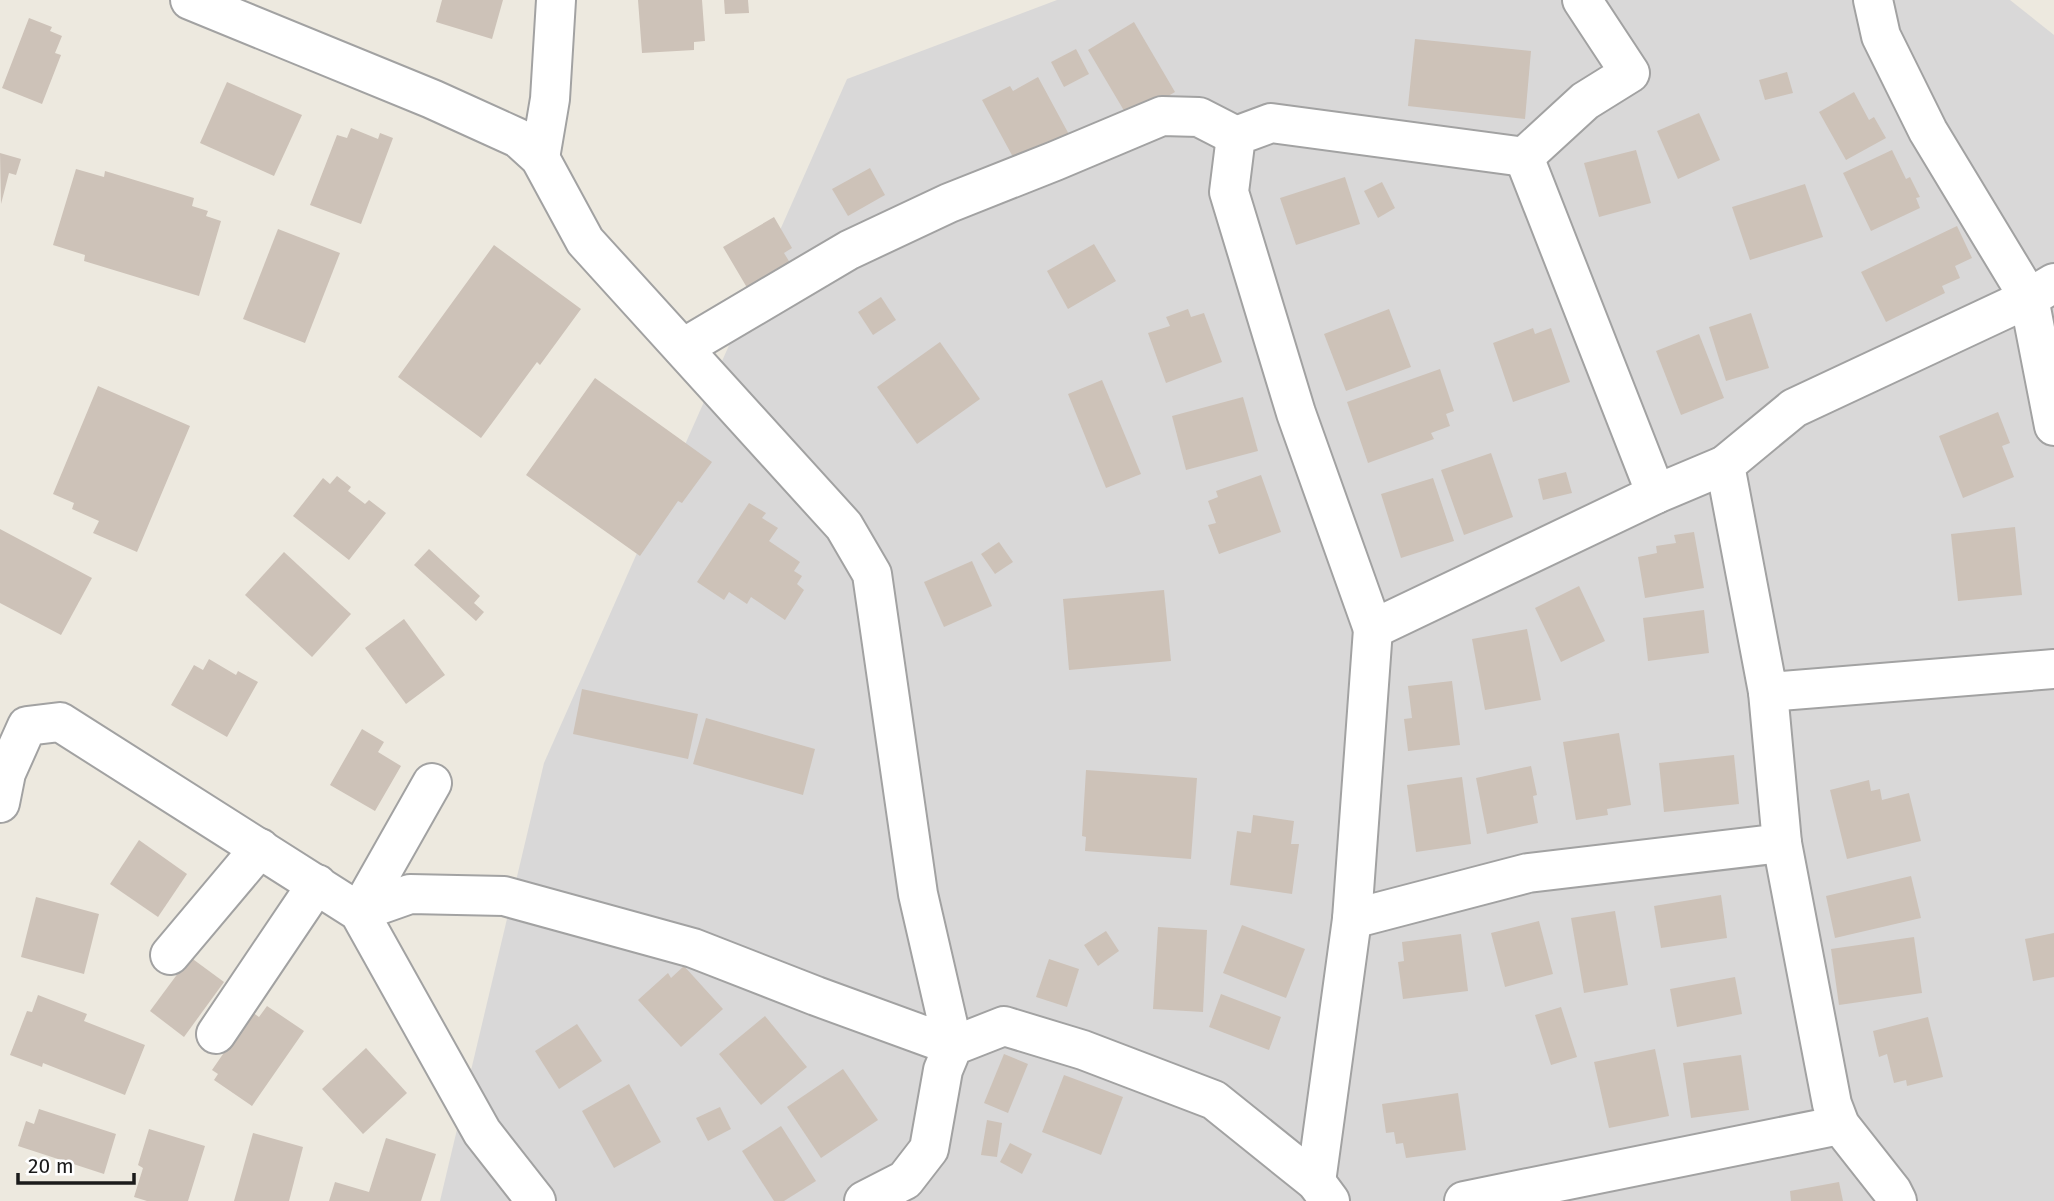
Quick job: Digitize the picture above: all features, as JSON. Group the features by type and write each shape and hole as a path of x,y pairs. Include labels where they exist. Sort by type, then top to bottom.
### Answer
{"street":[{"path":"190,0 432,99 518,138 540,158 585,241 844,526 872,574 918,894 953,1046 943,1070 929,1149 905,1180 864,1201"},
{"path":"540,158 550,99 556,0"},
{"path":"683,348 849,250 949,202 1162,116 1199,117 1236,136 1271,123 1524,156 1585,101 1630,73 1582,0"},
{"path":"1873,0 1881,36 1928,131 2041,290 2054,426"},
{"path":"1236,136 1229,192 1296,413 1373,629 1352,919 1323,1192"},
{"path":"1524,156 1656,494"},
{"path":"1373,629 1656,494 1725,465 1794,408 2041,290"},
{"path":"1725,465 1768,692 1782,843 1832,1104 1840,1125 1897,1201"},
{"path":"1768,692 2054,669"},
{"path":"0,803 6,773 27,726 60,722 359,912 482,1132 536,1201"},
{"path":"359,912 432,783"},
{"path":"1352,919 1528,873 1782,843"},
{"path":"170,955 260,848"},
{"path":"216,1034 317,884"},
{"path":"359,912 410,894 503,896 693,948 953,1046 1004,1026 1083,1050 1214,1100 1323,1192"},
{"path":"1464,1201 1840,1125"}],"shaded area":[{"path":"1057,0 2010,0 2054,35 2054,1201 440,1201 544,763 847,79"}],"building":[{"path":"442,0 503,0 492,39 436,22"},
{"path":"638,0 702,0 705,41 694,42 694,50 642,53"},
{"path":"724,0 748,0 749,13 725,14"},
{"path":"29,18 52,27 50,31 62,36 55,53 61,55 42,104 2,88"},
{"path":"1134,22 1175,92 1129,119 1088,50"},
{"path":"1415,39 1531,51 1525,119 1408,106"},
{"path":"1076,49 1089,74 1064,87 1051,62"},
{"path":"1787,72 1793,93 1765,100 1759,80"},
{"path":"1038,77 1072,140 1019,168 982,100 1010,86 1013,91"},
{"path":"227,82 302,115 274,176 200,143"},
{"path":"1854,92 1869,120 1874,117 1886,138 1846,160 1819,112"},
{"path":"1699,113 1720,160 1678,179 1657,131"},
{"path":"351,128 378,139 380,133 393,138 361,224 310,205 337,135 347,138"},
{"path":"1636,150 1651,203 1599,217 1584,163"},
{"path":"1892,150 1906,179 1910,177 1920,197 1916,198 1920,208 1871,231 1843,173"},
{"path":"0,153 21,159 16,175 9,173 1,204"},
{"path":"870,168 885,195 848,216 832,189"},
{"path":"76,169 104,177 105,171 194,198 192,206 208,211 206,216 221,221 199,296 84,261 85,255 53,245"},
{"path":"1345,177 1360,224 1296,245 1280,198"},
{"path":"1382,182 1395,208 1378,218 1364,191"},
{"path":"1805,184 1823,237 1750,260 1732,207"},
{"path":"774,217 792,248 784,253 792,266 749,291 723,247"},
{"path":"1957,226 1972,258 1955,266 1960,278 1942,286 1945,293 1886,322 1861,272"},
{"path":"278,229 340,253 305,343 243,319"},
{"path":"1094,244 1116,281 1068,309 1047,271"},
{"path":"494,245 581,309 540,365 537,362 481,438 398,377"},
{"path":"881,297 896,320 873,335 858,312"},
{"path":"1188,309 1191,317 1204,313 1222,362 1166,383 1148,333 1170,326 1166,317"},
{"path":"1389,309 1411,367 1346,391 1324,334"},
{"path":"1751,313 1769,368 1726,381 1709,327"},
{"path":"1533,328 1535,334 1551,328 1570,382 1513,402 1493,343"},
{"path":"1699,334 1724,398 1681,415 1656,351"},
{"path":"940,342 980,399 917,444 877,387"},
{"path":"1440,369 1454,411 1446,414 1450,426 1431,433 1434,439 1368,463 1347,402"},
{"path":"595,378 712,462 682,503 678,501 640,556 526,475"},
{"path":"1102,380 1141,474 1106,488 1068,394"},
{"path":"98,386 190,426 137,552 93,533 99,521 72,509 74,503 53,494"},
{"path":"1243,397 1258,451 1186,470 1172,416"},
{"path":"1998,412 2010,443 2002,446 2014,477 1963,498 1939,436"},
{"path":"1491,453 1513,517 1464,535 1441,470"},
{"path":"1566,472 1572,493 1543,500 1538,479"},
{"path":"1261,475 1281,532 1219,554 1208,525 1216,523 1208,501 1218,497 1216,491"},
{"path":"337,476 351,487 348,491 365,504 369,500 386,513 349,560 293,516 323,478 330,484"},
{"path":"1433,478 1454,541 1401,558 1381,494"},
{"path":"749,503 766,513 762,518 778,528 769,541 800,562 794,571 802,576 797,584 804,590 785,620 751,597 747,604 729,592 724,600 697,582"},
{"path":"2015,527 2022,595 1958,601 1951,534"},
{"path":"0,529 92,578 61,635 0,603"},
{"path":"1694,532 1704,588 1645,598 1638,557 1657,553 1656,546 1676,543 1674,535"},
{"path":"999,542 1013,562 995,574 981,554"},
{"path":"429,549 480,596 474,603 484,612 476,621 414,565"},
{"path":"284,552 351,614 312,657 245,595"},
{"path":"972,561 992,606 944,627 924,582"},
{"path":"1579,586 1605,641 1561,662 1535,608"},
{"path":"1164,590 1171,661 1069,670 1063,599"},
{"path":"1704,610 1709,653 1648,661 1643,618"},
{"path":"404,619 445,675 406,704 365,648"},
{"path":"1527,629 1541,700 1485,710 1472,639"},
{"path":"209,659 236,675 238,671 258,682 227,737 171,705 194,665 203,670"},
{"path":"1452,681 1460,745 1408,751 1404,719 1412,718 1408,686"},
{"path":"582,689 698,714 688,759 573,734"},
{"path":"706,718 815,749 803,795 693,764"},
{"path":"362,729 384,742 378,752 401,766 375,811 330,785"},
{"path":"1619,733 1631,805 1607,809 1608,815 1576,820 1563,742"},
{"path":"1734,755 1739,804 1664,812 1659,763"},
{"path":"1531,766 1537,795 1533,796 1538,823 1487,834 1476,778"},
{"path":"1086,770 1197,778 1191,859 1085,851 1086,837 1082,836"},
{"path":"1462,777 1471,844 1416,852 1407,785"},
{"path":"1869,780 1871,791 1880,789 1882,800 1909,793 1921,841 1847,859 1830,790"},
{"path":"1253,815 1294,821 1291,844 1299,844 1292,894 1230,885 1237,831 1251,833"},
{"path":"139,840 187,874 158,917 110,884"},
{"path":"1911,876 1921,918 1835,938 1826,896"},
{"path":"1721,895 1727,938 1661,948 1654,906"},
{"path":"36,897 99,914 84,974 21,957"},
{"path":"1615,911 1628,985 1584,993 1571,918"},
{"path":"1539,921 1553,974 1505,987 1491,933"},
{"path":"1242,925 1305,949 1286,998 1223,973"},
{"path":"1158,927 1207,930 1203,1012 1153,1009"},
{"path":"1106,931 1119,951 1098,966 1084,945"},
{"path":"2054,933 2054,977 2033,981 2025,939"},
{"path":"1461,934 1468,991 1403,999 1398,962 1404,961 1402,942"},
{"path":"1914,937 1922,993 1839,1005 1831,949"},
{"path":"190,957 224,982 184,1037 150,1011"},
{"path":"1049,959 1079,969 1067,1007 1036,997"},
{"path":"684,966 723,1009 681,1047 638,1000 668,973 671,978"},
{"path":"1735,977 1742,1014 1677,1027 1670,989"},
{"path":"1221,994 1281,1017 1269,1050 1209,1027"},
{"path":"38,995 87,1014 84,1021 145,1045 125,1095 43,1063 42,1067 10,1055 27,1011 32,1012"},
{"path":"267,1006 304,1031 252,1106 214,1080 218,1074 212,1070 252,1012 259,1017"},
{"path":"1561,1007 1577,1057 1551,1065 1535,1015"},
{"path":"765,1016 807,1067 761,1105 719,1054"},
{"path":"1928,1017 1943,1077 1907,1086 1906,1080 1894,1083 1887,1054 1879,1057 1873,1031"},
{"path":"577,1024 602,1061 559,1089 535,1051"},
{"path":"366,1048 407,1093 363,1134 322,1089"},
{"path":"1655,1049 1669,1116 1609,1128 1594,1062"},
{"path":"1004,1054 1028,1064 1008,1113 984,1103"},
{"path":"1741,1055 1749,1110 1691,1118 1683,1063"},
{"path":"843,1069 878,1120 821,1158 787,1107"},
{"path":"1064,1075 1123,1097 1101,1155 1042,1132"},
{"path":"629,1084 661,1142 614,1168 582,1111"},
{"path":"1458,1093 1466,1150 1406,1158 1403,1143 1396,1144 1394,1132 1386,1133 1382,1104"},
{"path":"720,1107 731,1129 708,1141 696,1118"},
{"path":"39,1109 116,1134 104,1174 18,1146 26,1121 34,1124"},
{"path":"987,1120 1002,1123 997,1157 981,1155"},
{"path":"781,1126 816,1181 784,1201 774,1201 742,1151"},
{"path":"149,1129 205,1146 188,1201 147,1201 134,1197 143,1168 138,1165"},
{"path":"253,1133 303,1147 289,1201 234,1201"},
{"path":"386,1138 436,1154 421,1201 329,1201 335,1182 369,1192"},
{"path":"1010,1143 1032,1154 1022,1174 1000,1162"},
{"path":"1839,1182 1843,1201 1791,1201 1790,1191"}]}
